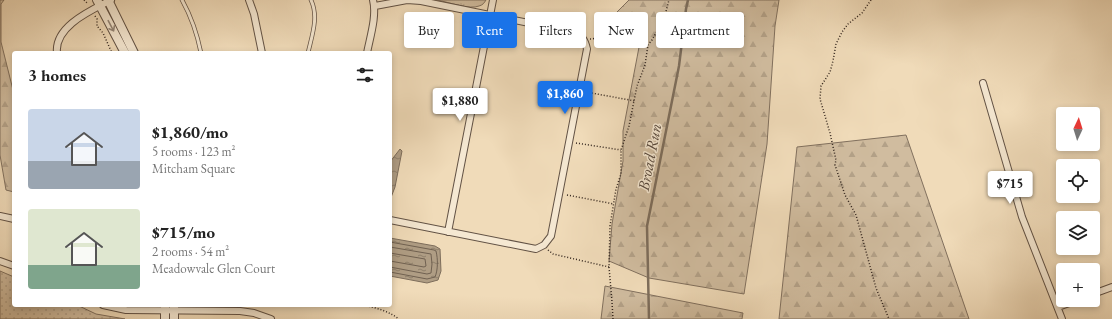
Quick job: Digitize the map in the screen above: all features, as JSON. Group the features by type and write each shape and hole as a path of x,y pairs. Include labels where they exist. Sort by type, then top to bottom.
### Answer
{"street":[{"path":"56,51 62,35 70,24 91,10 98,3 109,0 133,51"},
{"path":"249,0 254,14 262,51"},
{"path":"367,51 374,3 407,0 474,12"},
{"path":"491,12 493,0"},
{"path":"98,3 124,51"},
{"path":"392,220 536,249 544,245 551,236 587,49 586,45"},
{"path":"448,232 484,48"},
{"path":"983,83 1022,217 1056,302"},
{"path":"0,216 12,219"},
{"path":"0,261 12,265"},
{"path":"1100,291 1112,287"},
{"path":"115,307 126,310 170,307 240,311 253,316 271,319"},
{"path":"165,319 170,307"},
{"path":"170,307 174,319"},
{"path":"1058,307 1062,319"}],"lane":[{"path":"182,0 192,19 199,39 201,51"},
{"path":"308,51 316,19 311,0"}],"path":[{"path":"84,0 87,2 97,19 97,26 103,33 111,51"},
{"path":"648,45 664,19 669,0"},
{"path":"871,0 862,13 848,24 842,32 836,44 830,72 821,86 820,99 830,133 836,160 835,165 845,195 856,215 861,229 871,272 878,294 882,299 889,319"},
{"path":"613,319 609,267 610,226 621,174 621,150 629,126 637,86 645,65 648,48"},
{"path":"579,91 635,101"},
{"path":"569,142 621,150"},
{"path":"559,193 614,204"},
{"path":"544,245 553,254 609,267"},
{"path":"373,307 391,313 399,319"}],"green space":[{"path":"0,0 4,0 1,4 1,42 12,86 12,192 6,190 0,155"},
{"path":"437,0 486,0 480,6 470,7"},
{"path":"629,0 779,0 775,26 767,144 744,294 649,278 609,261 612,224 623,161 623,131 639,48 648,48 648,12 617,12"},
{"path":"906,135 969,319 779,319 797,147"},
{"path":"0,271 12,276 12,307 81,307 96,314 125,319 0,319"},
{"path":"605,286 743,313 742,319 601,319"}],"water":[{"path":"400,149 402,151 392,195 392,159"},
{"path":"392,238 435,246 440,249 441,271 438,280 427,283 392,276"}],"waterway":[{"name":"Broad Run","path":"649,319 647,226 679,66 688,0"}]}
